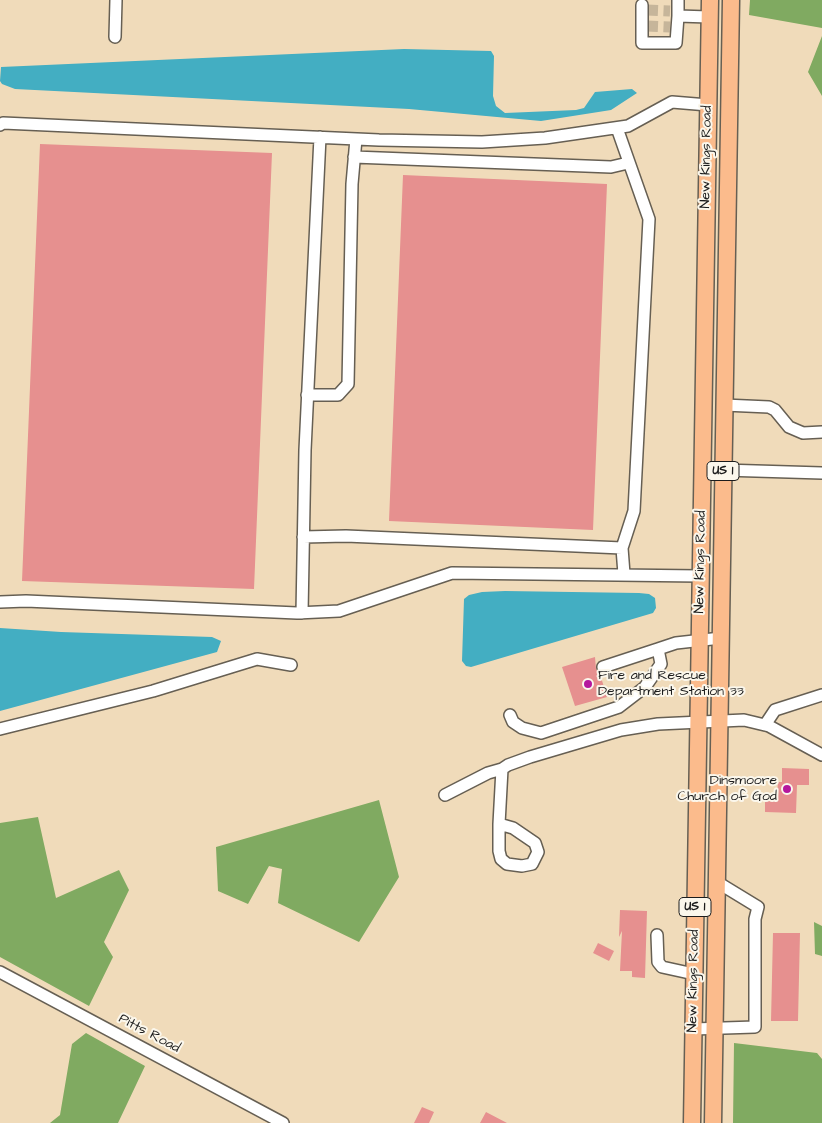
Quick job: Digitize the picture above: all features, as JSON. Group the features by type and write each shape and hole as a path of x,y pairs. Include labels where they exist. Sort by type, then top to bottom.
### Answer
{"highway":[{"name":"New Kings Road","path":"692,1123 710,0"},
{"name":"New Kings Road","path":"713,1123 731,0"},
{"path":"708,105 720,116 728,140"}],"street":[{"path":"115,37 116,0"},
{"path":"644,8 642,42 676,43 675,15 709,18"},
{"path":"0,125 3,123 62,125 356,139 482,142 545,138 628,126 672,102 708,105"},
{"path":"617,128 649,219 634,511 622,548 624,574"},
{"path":"302,613 307,395 320,137"},
{"path":"307,395 338,395 348,384 352,184 356,139"},
{"path":"354,157 610,167 628,163"},
{"path":"724,406 769,407 775,410 789,427 803,432 822,432"},
{"path":"724,470 822,473"},
{"path":"303,537 622,548"},
{"path":"0,602 26,601 302,613 339,612 452,573 700,576"},
{"path":"603,667 676,643 721,638"},
{"path":"510,716 522,728 541,732 619,707 645,687 661,664 658,649"},
{"path":"0,729 153,691 257,660 291,665"},
{"path":"765,725 775,710 822,694"},
{"path":"445,795 488,773 530,757 621,730 658,724 744,720 765,725 822,755"},
{"path":"499,824 502,769"},
{"path":"694,1029 754,1027 755,919 758,905 717,882"},
{"path":"657,935 658,962 662,967 694,974"},
{"name":"Pitts Road","path":"0,972 283,1123"}],"green space":[{"path":"750,0 822,0 822,28 749,15"},
{"path":"822,36 822,96 808,72"},
{"path":"379,800 399,877 359,942 278,903 282,869 269,866 248,904 218,891 216,847"},
{"path":"38,817 56,898 119,870 129,890 104,942 113,957 89,1006 0,957 0,823"},
{"path":"814,922 822,926 822,956 815,954"},
{"path":"86,1033 145,1066 118,1123 50,1123 60,1115 72,1044"},
{"path":"734,1043 817,1053 822,1059 822,1123 733,1123"}],"water":[{"path":"404,49 491,51 494,56 493,96 496,106 505,113 576,110 584,108 595,92 632,89 637,93 611,110 541,121 409,109 15,89 2,84 0,81 1,67"},
{"path":"482,592 649,594 655,598 656,608 653,613 471,667 466,666 462,661 464,599 469,595"},
{"path":"0,628 212,637 221,641 217,652 0,711"}],"building":[{"path":"40,144 272,153 254,589 22,581"},
{"path":"403,175 607,184 593,530 389,521"},
{"path":"595,657 596,669 600,674 607,697 575,706 562,667"},
{"name":"Dinsmoore Church of God","path":"782,768 809,769 809,785 797,785 796,813 765,812 765,794 777,794 778,782 782,782"},
{"path":"620,910 647,911 645,978 632,977 632,971 620,971 622,931 619,937"},
{"path":"773,933 800,933 798,1021 771,1021"},
{"path":"598,943 614,951 609,961 593,953"},
{"path":"422,1107 434,1112 429,1123 414,1123"},
{"path":"486,1112 507,1123 480,1123"}],"tunnel":[{"path":"647,10 670,11"},
{"path":"647,26 670,27"}],"place":[{"name":"Fire and Rescue Department Station 33","path":"588,684"},
{"name":"Dinsmoore Church of God","path":"787,789"}]}
